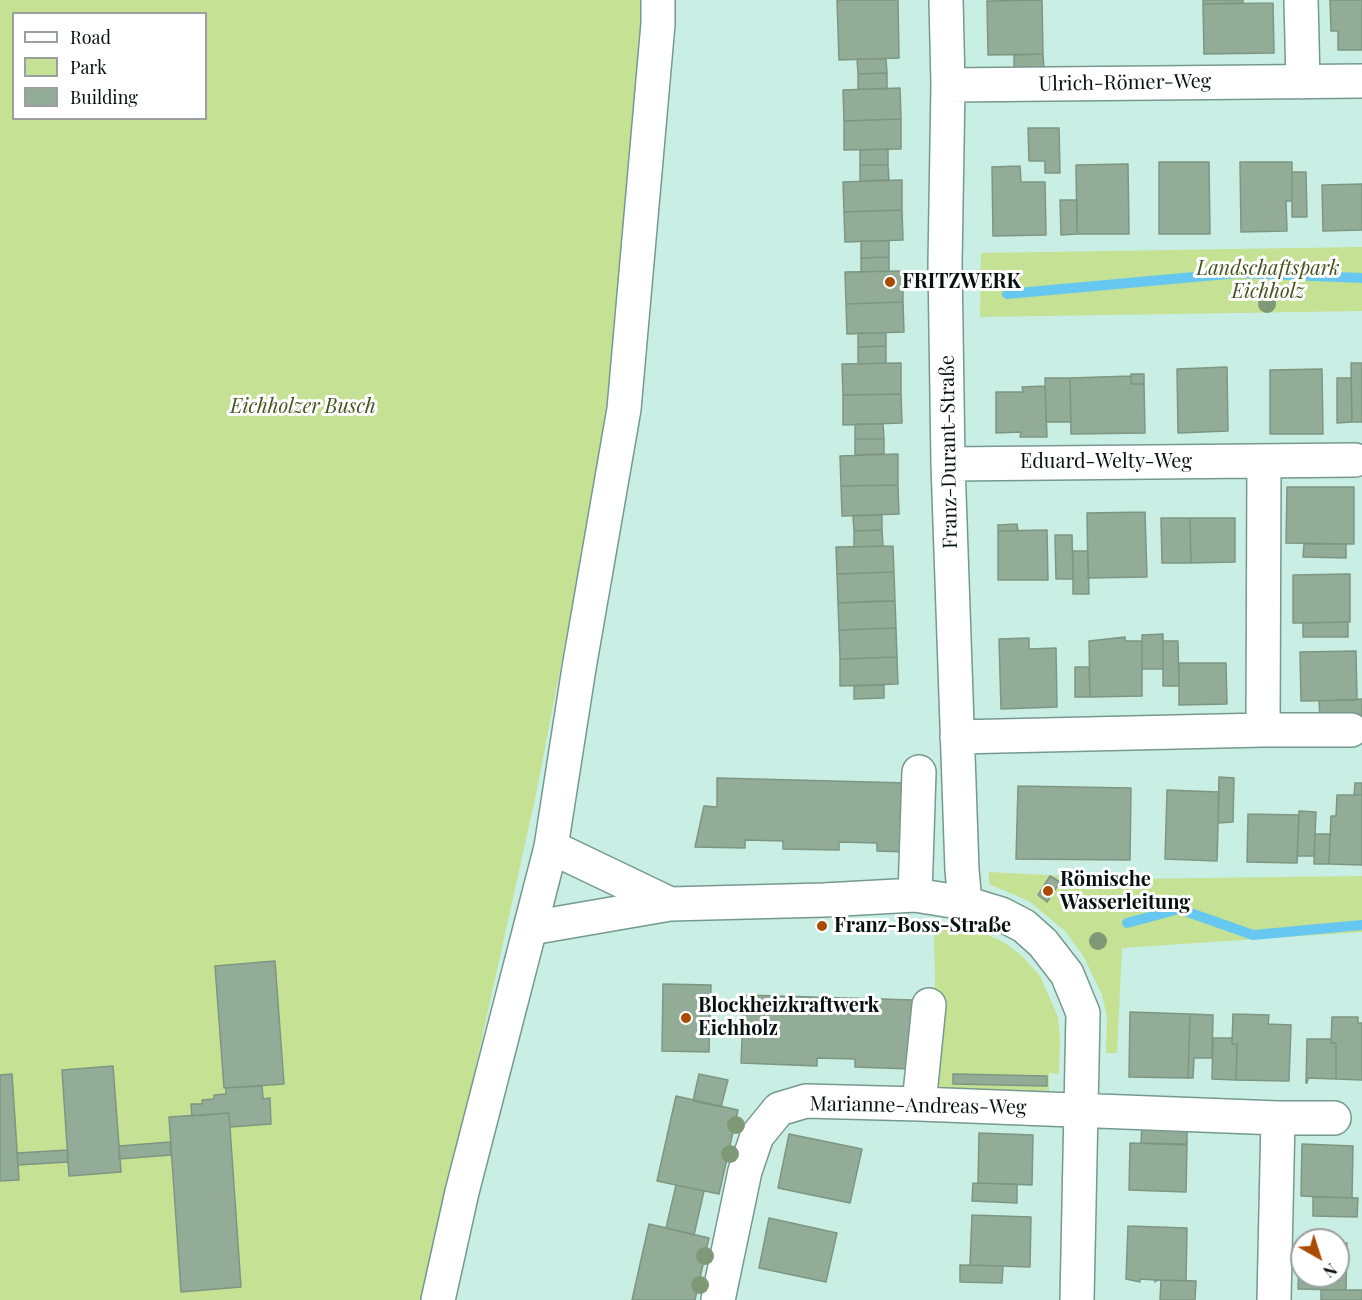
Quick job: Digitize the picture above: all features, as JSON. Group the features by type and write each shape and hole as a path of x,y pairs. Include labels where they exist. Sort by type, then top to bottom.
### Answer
{"street":[{"path":"438,1300 462,1192 551,847 579,668 624,409 657,36 658,0"},
{"name":"Franz-Durant-Straße","path":"946,0 948,85 945,264 948,464 965,903"},
{"path":"1301,0 1303,82"},
{"name":"Ulrich-Römer-Weg","path":"948,85 1362,81"},
{"name":"Eduard-Welty-Weg","path":"948,464 1355,460"},
{"path":"1263,730 1264,461"},
{"path":"957,737 1352,730"},
{"path":"915,895 919,772"},
{"path":"551,847 670,904"},
{"path":"531,928 670,904 915,895 965,903 1001,914 1024,926 1043,943 1067,974 1083,1012 1077,1300"},
{"path":"919,1104 929,1005"},
{"name":"Marianne-Andreas-Weg","path":"718,1300 745,1171 757,1136 779,1109 806,1101 1278,1118 1334,1118"},
{"path":"1274,1300 1278,1118"}],"green space":[{"name":"Eichholzer Busch","path":"0,0 642,0 643,20 612,401 536,794 424,1300 0,1300"},
{"name":"Landschaftspark Eichholz","path":"1362,247 1362,311 980,317 981,253"},
{"path":"989,872 1126,879 1362,876 1362,932 1122,948 1117,1053 1106,1053 1107,1017 1102,995 1084,957 1065,931 1029,901 989,884"},
{"path":"934,926 957,927 981,932 1002,941 1021,955 1040,976 1058,1017 1060,1038 1059,1074 1049,1073 1049,1093 937,1091"}],"building":[{"path":"837,0 898,0 899,58 839,60"},
{"path":"1042,0 1043,54 988,55 987,1"},
{"path":"1203,0 1243,0 1243,3 1203,4"},
{"path":"1330,0 1362,0 1362,50 1338,50 1338,31 1331,31"},
{"path":"1273,3 1274,53 1204,54 1203,4"},
{"path":"1043,54 1044,69 1014,69 1014,55"},
{"path":"857,59 886,59 887,73 858,74"},
{"path":"887,73 887,89 858,89 858,74"},
{"path":"900,88 901,119 844,121 843,90"},
{"path":"901,119 901,149 844,150 844,121"},
{"path":"1028,128 1059,128 1060,173 1045,173 1045,161 1029,161"},
{"path":"888,149 888,165 860,165 860,150"},
{"path":"1159,162 1209,162 1210,234 1159,234"},
{"path":"1240,162 1292,162 1292,201 1286,201 1287,231 1241,232"},
{"path":"1128,164 1129,234 1077,234 1076,165"},
{"path":"860,165 888,165 889,180 860,181"},
{"path":"1020,166 1021,182 1045,182 1046,235 993,236 992,167"},
{"path":"1292,172 1306,172 1307,217 1292,217"},
{"path":"902,180 902,210 844,212 843,182"},
{"path":"1362,184 1362,230 1323,231 1322,185"},
{"path":"1060,200 1077,200 1077,234 1061,235"},
{"path":"902,210 903,240 845,242 844,212"},
{"path":"861,241 889,241 889,257 861,258"},
{"path":"889,257 889,271 861,272 861,258"},
{"path":"903,271 903,302 846,304 845,272"},
{"path":"903,302 904,332 847,334 846,304"},
{"path":"858,333 886,333 886,346 858,347"},
{"path":"886,346 886,363 858,364 858,347"},
{"path":"901,363 901,394 843,395 842,364"},
{"path":"1351,363 1362,363 1362,422 1352,422"},
{"path":"1227,367 1228,431 1178,433 1177,369"},
{"path":"1322,369 1323,434 1270,434 1270,370"},
{"path":"1131,374 1144,374 1144,384 1131,384"},
{"path":"1131,376 1131,384 1144,384 1145,433 1071,434 1070,378"},
{"path":"1045,378 1070,378 1071,422 1046,422"},
{"path":"1337,378 1351,378 1352,422 1337,423"},
{"path":"1045,386 1047,437 1020,437 1021,432 996,433 996,392 1023,392 1022,387"},
{"path":"901,394 902,423 843,425 843,395"},
{"path":"855,424 883,424 884,439 855,439"},
{"path":"855,439 884,439 884,454 855,455"},
{"path":"898,454 898,485 841,486 840,456"},
{"path":"898,485 899,514 842,516 841,486"},
{"path":"1287,487 1354,487 1354,544 1286,543"},
{"path":"1145,512 1147,577 1088,578 1087,513"},
{"path":"882,515 882,530 854,531 853,516"},
{"path":"1161,518 1190,518 1191,563 1162,563"},
{"path":"1190,518 1235,518 1235,562 1191,563"},
{"path":"1017,524 1018,531 998,531 998,525"},
{"path":"882,530 883,546 854,547 854,531"},
{"path":"1047,530 1048,580 998,580 998,531"},
{"path":"1055,535 1072,535 1073,579 1056,579"},
{"path":"1304,544 1346,544 1346,558 1303,557"},
{"path":"893,546 894,572 837,574 836,547"},
{"path":"1073,551 1088,551 1089,594 1073,594"},
{"path":"894,572 895,601 838,603 837,574"},
{"path":"1350,574 1350,622 1293,623 1293,575"},
{"path":"895,601 896,628 839,630 838,603"},
{"path":"1348,622 1348,637 1303,637 1303,623"},
{"path":"896,628 897,657 840,659 839,630"},
{"path":"1163,634 1163,669 1142,669 1142,635"},
{"path":"1125,637 1125,641 1142,641 1142,696 1090,697 1089,641"},
{"path":"1029,638 1029,649 1056,648 1057,707 1001,709 999,639"},
{"path":"1163,641 1178,641 1179,686 1163,686"},
{"path":"1356,651 1357,700 1301,701 1300,652"},
{"path":"897,657 898,684 840,686 840,659"},
{"path":"1179,663 1226,663 1227,704 1179,705"},
{"path":"1075,667 1089,667 1090,697 1075,697"},
{"path":"884,685 884,698 854,699 854,686"},
{"path":"1362,699 1362,717 1320,718 1319,701"},
{"path":"1219,777 1234,778 1233,822 1218,823"},
{"path":"717,778 908,783 906,852 877,851 877,843 839,842 839,850 783,849 783,841 745,840 745,848 695,847 704,806 717,807"},
{"path":"1355,783 1362,783 1362,795 1354,795"},
{"path":"1018,786 1131,788 1130,860 1016,859"},
{"path":"1167,790 1219,792 1217,861 1165,859"},
{"path":"1337,795 1362,795 1362,865 1329,864 1331,816 1336,816"},
{"path":"1299,811 1316,812 1314,856 1297,856"},
{"path":"1248,814 1299,815 1297,863 1247,862"},
{"path":"1315,834 1330,834 1329,864 1314,864"},
{"path":"1050,876 1060,882 1047,902 1038,895"},
{"path":"275,961 284,1084 224,1088 215,966"},
{"name":"Blockheizkraftwerk Eichholz","path":"663,984 711,985 709,1052 662,1051"},
{"path":"744,995 914,1000 911,1069 855,1067 855,1059 817,1058 817,1066 741,1063"},
{"path":"1130,1012 1190,1014 1188,1078 1129,1077"},
{"path":"1190,1014 1213,1015 1212,1058 1194,1058 1193,1078 1188,1078"},
{"path":"1233,1014 1269,1015 1268,1024 1291,1025 1289,1081 1236,1080 1237,1044 1232,1044"},
{"path":"1332,1017 1358,1017 1358,1023 1362,1023 1362,1080 1336,1079 1336,1043 1331,1043"},
{"path":"1213,1038 1232,1038 1232,1044 1237,1044 1236,1080 1212,1079"},
{"path":"1307,1039 1331,1039 1331,1043 1336,1043 1336,1079 1308,1078 1306,1083"},
{"path":"113,1066 121,1172 69,1176 62,1070"},
{"path":"12,1074 19,1180 0,1181 0,1075"},
{"path":"699,1074 728,1080 721,1107 693,1101"},
{"path":"953,1074 1047,1076 1047,1086 953,1084"},
{"path":"262,1086 263,1099 270,1098 271,1124 230,1127 229,1113 192,1116 191,1104 202,1104 202,1100 214,1099 214,1095 226,1094 226,1088"},
{"path":"676,1096 738,1110 719,1194 657,1181"},
{"path":"229,1113 241,1287 181,1292 169,1117"},
{"path":"1142,1124 1187,1125 1187,1144 1141,1143"},
{"path":"979,1133 1033,1135 1032,1185 978,1183"},
{"path":"789,1134 862,1149 850,1203 778,1188"},
{"path":"170,1142 171,1155 119,1159 119,1146"},
{"path":"1130,1143 1187,1145 1186,1192 1129,1190"},
{"path":"1302,1144 1353,1146 1352,1198 1301,1196"},
{"path":"68,1150 68,1162 18,1165 17,1153"},
{"path":"973,1183 1017,1184 1017,1203 972,1201"},
{"path":"676,1185 704,1191 694,1235 666,1228"},
{"path":"1313,1197 1358,1198 1357,1217 1313,1216"},
{"path":"972,1215 1031,1217 1030,1267 970,1265"},
{"path":"769,1218 837,1233 826,1282 759,1268"},
{"path":"649,1224 709,1238 695,1300 632,1300"},
{"path":"1128,1226 1187,1228 1186,1281 1157,1280 1155,1282 1155,1280 1140,1279 1140,1282 1126,1279"},
{"path":"960,1265 1003,1266 1002,1283 960,1282"},
{"path":"1161,1280 1196,1281 1195,1300 1160,1300"},
{"path":"1298,1288 1346,1288 1346,1290"},
{"path":"1321,1290 1362,1290 1362,1300 1321,1300"}],"waterway":[{"path":"1007,294 1238,273 1362,278"},
{"path":"1127,923 1179,909 1253,935 1362,925"}],"place":[{"name":"FRITZWERK","path":"890,282"},
{"name":"Römische Wasserleitung","path":"1048,891"},
{"name":"Franz-Boss-Straße","path":"822,926"},
{"name":"Blockheizkraftwerk Eichholz","path":"686,1018"}]}
